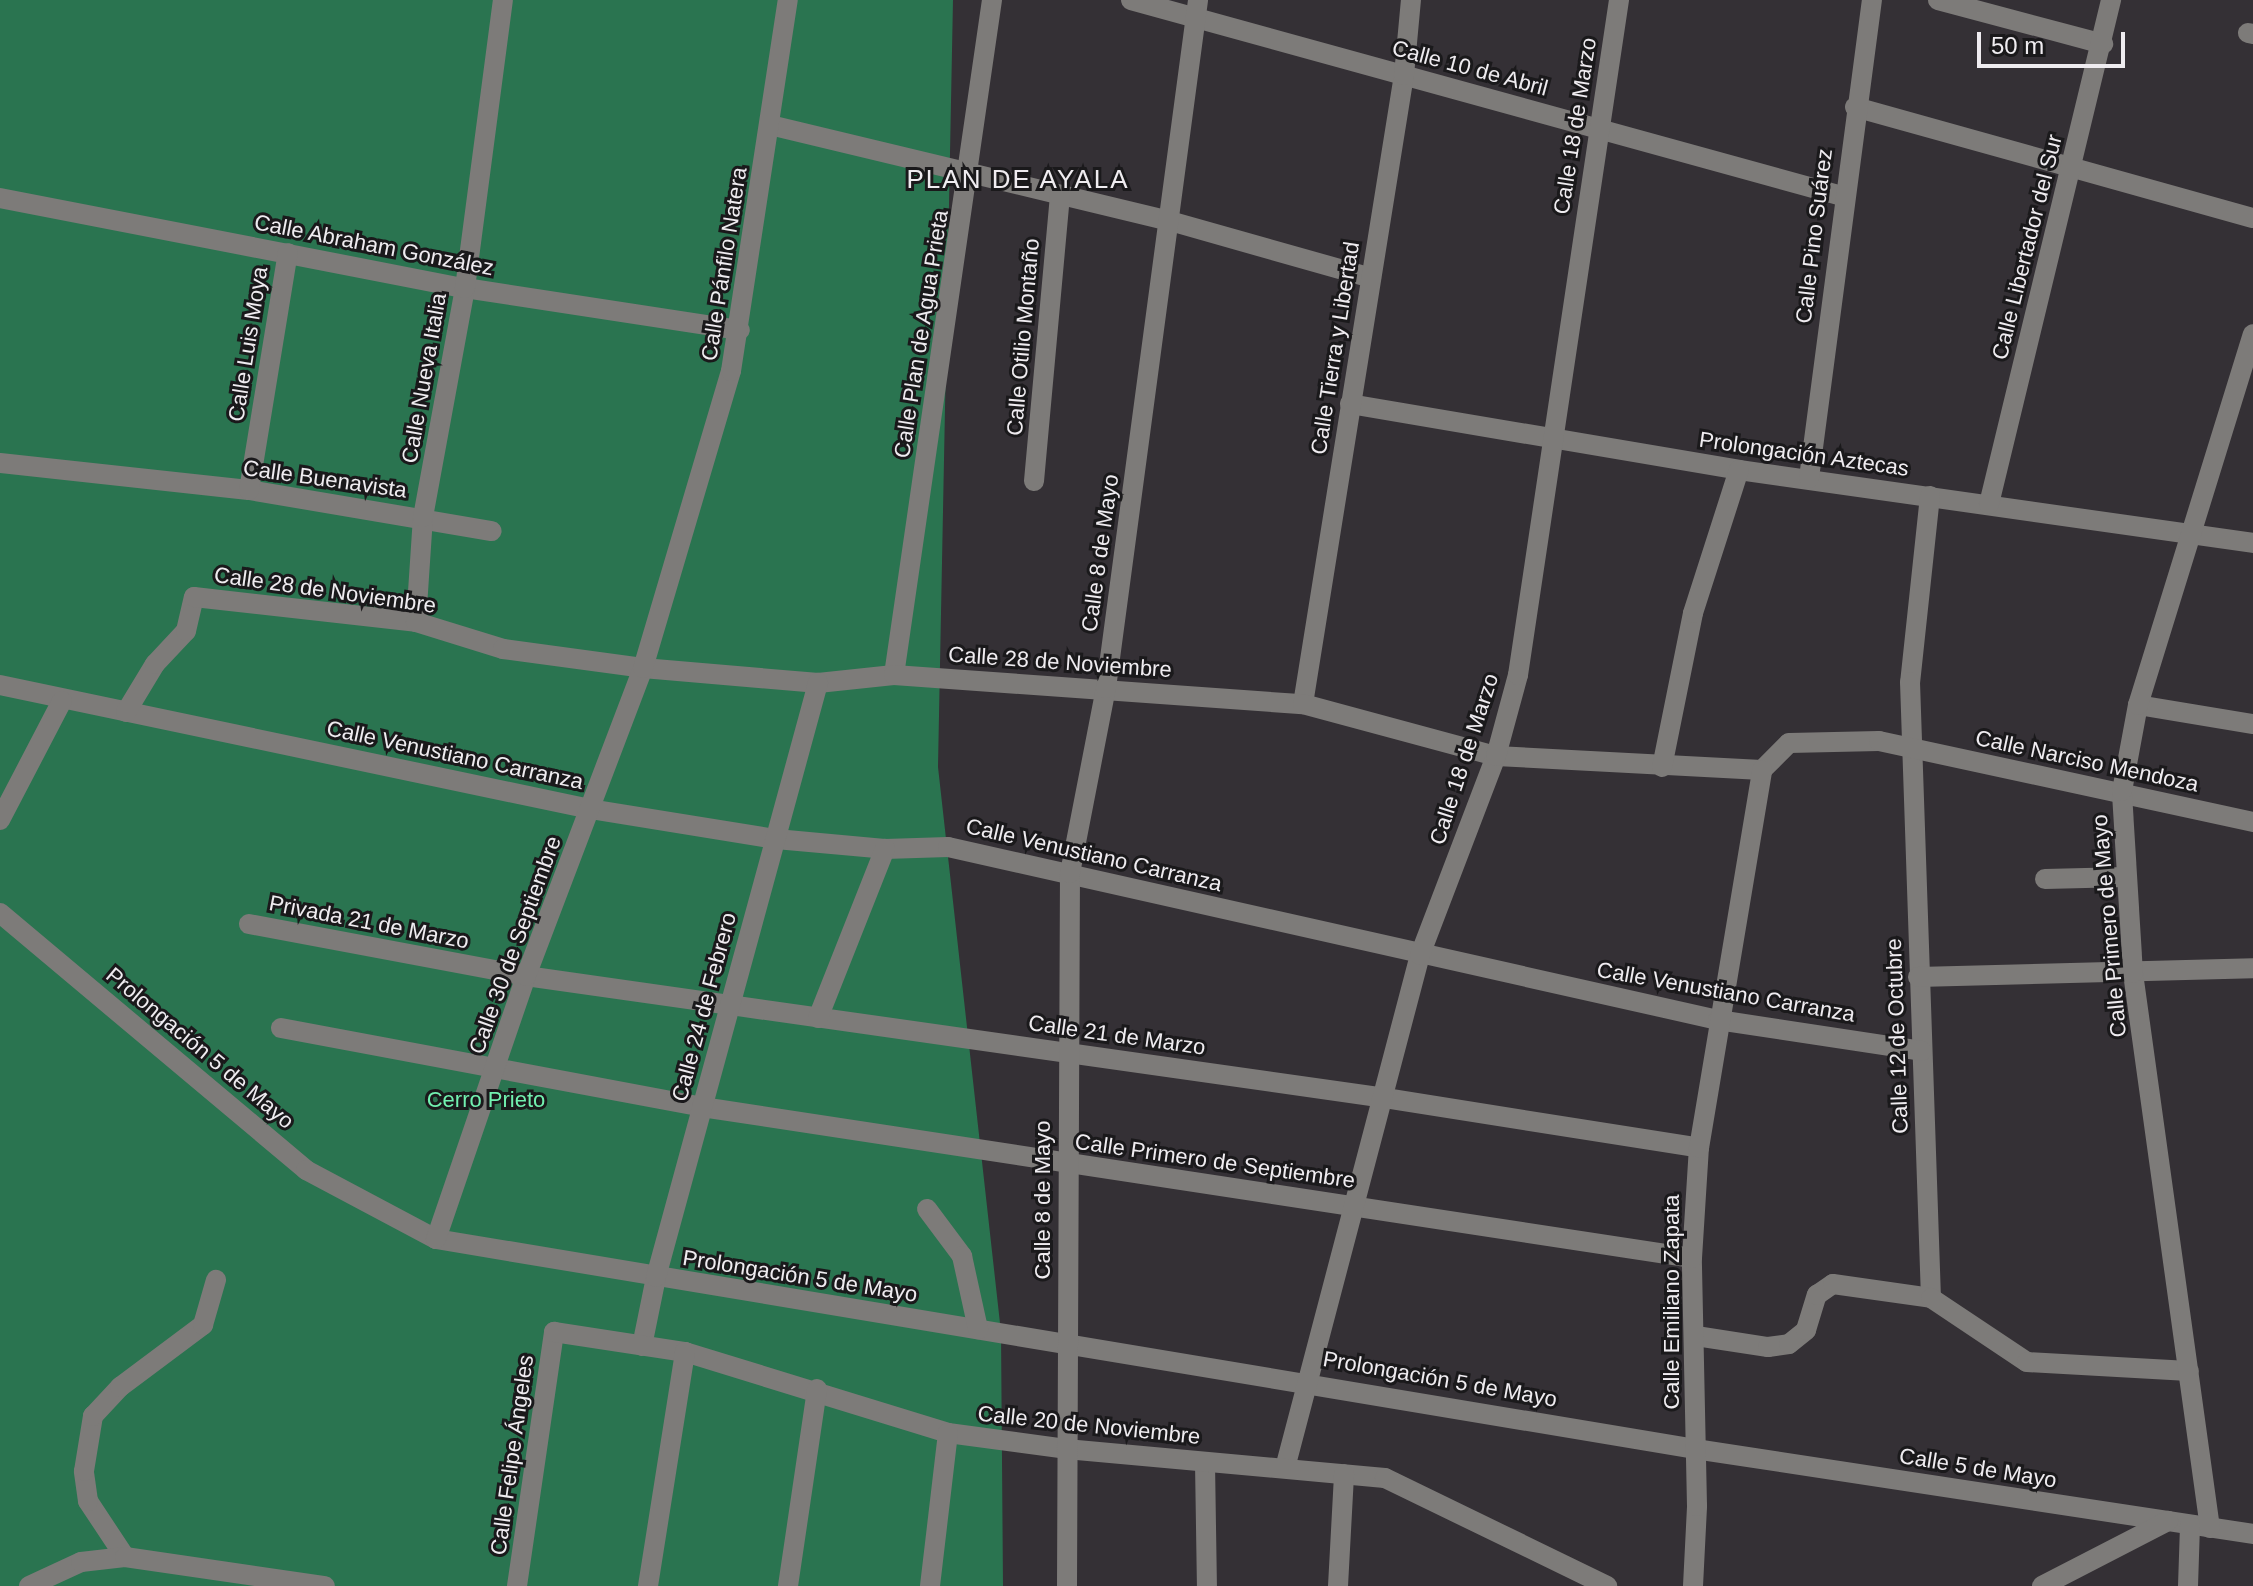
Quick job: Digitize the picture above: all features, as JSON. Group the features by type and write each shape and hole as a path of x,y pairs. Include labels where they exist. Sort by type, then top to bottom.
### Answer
{"street":[{"name":"Calle Nueva Italia","path":"416,622 423,517 465,288 503,0"},
{"name":"Calle Pánfilo Natera","path":"643,668 740,330 788,0"},
{"name":"Calle Plan de Agua Prieta","path":"894,675 969,177 992,0"},
{"name":"Calle 10 de Abril","path":"1131,0 1197,9 1404,75 1842,196"},
{"name":"Calle Tierra y Libertad","path":"1303,704 1404,75 1411,0"},
{"name":"Calle 18 de Marzo","path":"1285,1468 1305,1380 1385,1098 1420,955 1496,756 1535,582 1553,438 1619,0"},
{"name":"Calle Pino Suárez","path":"1809,478 1842,196 1872,0"},
{"path":"1938,0 2103,44"},
{"name":"Calle Libertador del Sur","path":"1989,504 2103,44 2111,0"},
{"name":"Calle 8 de Mayo","path":"1067,1586 1070,873 1106,688 1197,9"},
{"path":"1855,107 2253,218"},
{"path":"770,125 969,177 1170,221 1371,278"},
{"name":"Calle Otilio Montaño","path":"1034,481 1060,197"},
{"name":"Calle Abraham González","path":"0,198 465,288 740,330"},
{"name":"Calle Luis Moya","path":"249,490 288,253"},
{"name":"Calle Primero de Mayo","path":"2188,1586 2200,1526 2189,1371 2133,973 2122,791 2138,705 2188,534 2253,334"},
{"name":"Prolongación Aztecas","path":"1350,404 1739,470 2253,543"},
{"name":"Calle Buenavista","path":"0,463 150,483 249,490 492,531"},
{"path":"1662,767 1693,613 1739,470"},
{"name":"Calle 12 de Octubre","path":"1930,496 1910,682 1931,1298"},
{"name":"Calle 28 de Noviembre","path":"126,712 155,664 186,631 194,597 416,622 503,649 643,668 818,683 894,675 1303,704 1496,756 1762,770"},
{"name":"Calle 30 de Septiembre","path":"436,1239 526,976 643,668"},
{"name":"Calle 24 de Febrero","path":"642,1346 656,1277 818,683"},
{"name":"Calle Venustiano Carranza","path":"0,685 62,701 590,809 776,839 885,849 948,847 1718,1020 1922,1051"},
{"path":"0,820 62,701"},
{"path":"2138,705 2253,724"},
{"path":"1762,770 1789,743 1833,738 1911,748"},
{"name":"Calle Narciso Mendoza","path":"1911,748 2122,791 2253,822"},
{"name":"Calle Emiliano Zapata","path":"1693,1586 1696,1336 1692,1258 1699,1148 1762,770"},
{"path":"818,1018 885,849"},
{"path":"2045,879 2126,877"},
{"name":"Prolongación 5 de Mayo","path":"0,913 306,1170 436,1239 1305,1380 1695,1449"},
{"name":"Privada 21 de Marzo","path":"249,924 526,976"},
{"path":"1918,977 2253,968"},
{"name":"Calle 21 de Marzo","path":"526,976 1385,1098 1699,1148"},
{"name":"Calle Primero de Septiembre","path":"281,1028 495,1071 702,1107 1692,1258"},
{"path":"927,1209 962,1256 978,1329"},
{"path":"125,1557 88,1501 84,1471 93,1416 120,1387 203,1325 216,1280"},
{"path":"1696,1336 1768,1347 1789,1344 1806,1330 1817,1295 1833,1284 1931,1298 2027,1362 2189,1371"},
{"name":"Calle 20 de Noviembre","path":"554,1332 685,1352 817,1389 948,1433 1066,1449 1385,1478 1607,1586"},
{"name":"Calle Felipe Ángeles","path":"517,1586 554,1332"},
{"path":"648,1586 685,1352"},
{"path":"788,1586 817,1389"},
{"path":"930,1586 948,1433"},
{"name":"Calle 5 de Mayo","path":"1695,1449 2253,1534"},
{"path":"1205,1463 1207,1586"},
{"path":"1338,1586 1344,1474"},
{"path":"2042,1586 2168,1521"},
{"path":"29,1586 81,1562 125,1557 325,1586"}],"green space":[{"name":"Cerro Prieto","path":"0,0 953,0 938,767 1001,1332 1003,1586 0,1586"}],"district":[{"name":"PLAN DE AYALA","path":"1018,180"}]}
